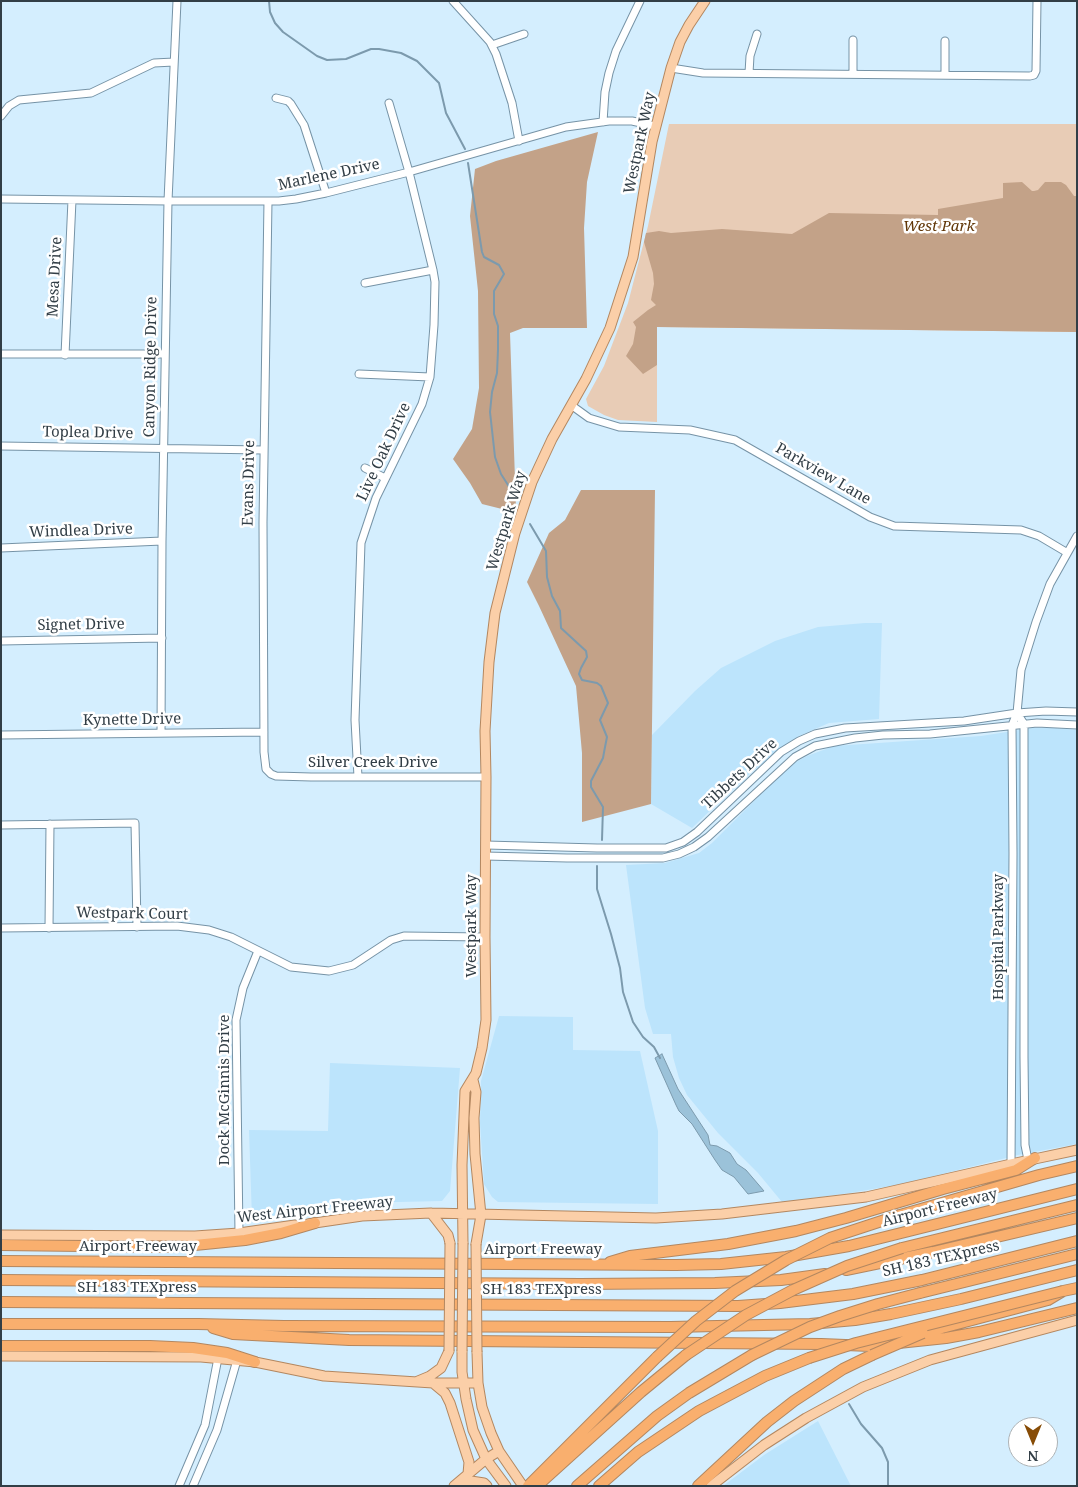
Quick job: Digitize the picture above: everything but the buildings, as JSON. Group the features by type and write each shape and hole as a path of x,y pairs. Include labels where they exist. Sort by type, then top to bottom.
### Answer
{"highway":[{"path":"602,1265 630,1256 728,1244 796,1231 1016,1170 1031,1159"},
{"path":"523,1484 696,1321 735,1291 786,1260 830,1238 900,1215 1077,1166"},
{"name":"Airport Freeway","path":"1,1261 721,1264 786,1257 849,1246 1077,1190"},
{"path":"537,1486 623,1408 686,1355 731,1324 793,1290 847,1266 902,1248 1077,1204"},
{"name":"SH 183 TEXpress","path":"1,1280 589,1284 715,1283 781,1280 870,1265 1077,1218"},
{"path":"1,1245 162,1247 195,1245 245,1240 281,1233 315,1223"},
{"name":"SH 183 TEXpress","path":"1,1302 738,1306 807,1300 862,1292 922,1280 1077,1242"},
{"path":"577,1486 657,1416 689,1393 752,1355 810,1327 878,1304 1077,1254"},
{"path":"1,1324 672,1327 810,1324 855,1320 891,1314 961,1299 1077,1270"},
{"path":"599,1486 638,1452 699,1411 765,1376 856,1342 1077,1288"},
{"path":"698,1486 767,1422 794,1401 843,1369 872,1354 923,1333 1048,1300 1063,1291"},
{"path":"198,1324 233,1334 349,1340 870,1346 946,1338 979,1332 1077,1308"},
{"path":"1,1346 150,1346 193,1348 228,1353 255,1362"}],"main road":[{"name":"Westpark Way","path":"506,1486 486,1459 473,1430 462,1372 462,1155 465,1091 473,1080 482,1048 486,1020 486,700 495,613 528,494 545,454 586,379 610,328 633,257 655,126 671,68 680,42 705,1"},
{"name":"Westpark Way","path":"473,1080 476,1092 474,1118 475,1154 481,1215 476,1244 478,1383 482,1407 499,1451 523,1484"},
{"name":"Airport Freeway","path":"722,1214 866,1197 1077,1150"},
{"name":"West Airport Freeway","path":"1,1235 195,1236 239,1233 362,1216 431,1213 656,1218 722,1214"},
{"path":"415,1382 430,1376 441,1368 449,1351 450,1243 448,1235 431,1213"},
{"path":"711,1486 764,1445 829,1405 863,1387 930,1360 1077,1320"},
{"path":"1,1356 175,1356 218,1358 255,1362 324,1376 433,1383 478,1383"},
{"path":"433,1383 445,1393 450,1403 469,1462 468,1474"},
{"path":"455,1486 486,1459 499,1451"},
{"path":"455,1486 471,1482 484,1483 487,1486"}],"street":[{"name":"Canyon Ridge Drive","path":"161,733 162,541 168,201 177,1"},
{"path":"453,1 492,45 512,103 519,141"},
{"path":"603,122 605,92 609,73 616,51 640,1"},
{"path":"671,68 702,73 1034,75 1036,70 1037,1"},
{"path":"492,45 524,34"},
{"path":"749,73 750,56 757,34"},
{"path":"853,40 853,74"},
{"path":"945,41 945,75"},
{"path":"1,116 9,106 19,100 91,93 154,63 174,62"},
{"path":"276,98 291,104 304,125 326,193"},
{"name":"Live Oak Drive","path":"358,777 355,720 361,543 376,498 422,404 430,377 434,325 435,282 433,270 409,172 389,103"},
{"name":"Marlene Drive","path":"1,199 268,201 296,199 409,172 566,127 603,122 632,121 655,126"},
{"name":"Mesa Drive","path":"65,355 72,200"},
{"name":"Evans Drive","path":"265,766 264,450 268,201"},
{"path":"365,283 433,270"},
{"path":"1,354 165,354"},
{"path":"359,374 430,377"},
{"name":"Parkview Lane","path":"571,405 589,418 619,428 690,430 735,440 870,517 894,526 1021,530 1039,536 1066,552"},
{"name":"Toplea Drive","path":"1,446 264,450"},
{"path":"365,468 385,478"},
{"name":"Hospital Parkway","path":"1010,1164 1013,854 1012,725 1017,712 1021,670 1025,653 1050,584 1066,552 1077,536"},
{"name":"Windlea Drive","path":"1,548 162,541"},
{"name":"Signet Drive","path":"1,641 162,638"},
{"path":"1017,712 1024,724"},
{"name":"Tibbets Drive","path":"486,845 666,848 683,842 697,832 781,752 798,741 815,734 845,728 964,721 1017,712 1077,712"},
{"name":"Tibbets Drive","path":"485,856 663,858 679,854 694,847 740,809 763,785 795,757 815,746 855,738 930,734 1024,724 1053,723 1077,725"},
{"path":"910,724 910,734"},
{"name":"Hospital Parkway","path":"1024,724 1025,1145 1031,1159"},
{"name":"Kynette Drive","path":"1,735 264,732"},
{"path":"815,734 815,746"},
{"path":"774,759 783,768"},
{"name":"Silver Creek Drive","path":"265,766 271,774 276,776 486,777"},
{"path":"708,822 716,830"},
{"path":"1,824 135,823 137,927"},
{"path":"49,928 50,824"},
{"path":"647,849 647,858"},
{"path":"1013,854 1024,854"},
{"name":"Westpark Court","path":"1,928 177,926 209,930 231,937 291,967 329,970 353,965 391,940 404,936 485,937"},
{"name":"Dock McGinnis Drive","path":"239,1233 236,1020 243,988 258,951"},
{"path":"179,1486 206,1425 218,1358"},
{"path":"193,1486 213,1438 237,1360"},
{"path":"202,1434 213,1438"}],"shaded area":[{"path":"882,623 879,719 829,723 799,736 781,748 741,781 692,828 651,804 652,735 695,691 721,668 775,641 818,627"},
{"path":"1032,728 1077,730 1077,1144 1018,1155 902,1184 782,1202 758,1173 718,1133 687,1095 679,1078 673,1057 671,1034 653,1034 645,1008 626,865 665,863 699,853 712,843 794,763 834,746 981,736"},
{"path":"499,1016 573,1017 573,1050 640,1051 658,1131 658,1204 498,1202 492,1197 484,1184 480,1123 481,1081"},
{"path":"662,1054 678,1089 708,1135 710,1145 717,1146 730,1153 737,1164 746,1170 764,1191 748,1194 734,1177 722,1170 692,1124 679,1111 655,1058"},
{"path":"330,1063 460,1068 450,1191 442,1201 356,1203 252,1219 249,1130 328,1131"},
{"path":"818,1421 851,1486 723,1486 764,1455"}],"green space":[{"name":"West Park","path":"669,124 1077,124 1077,332 657,327 657,422 618,420 604,415 588,406 586,399 604,366 628,303 648,226"},
{"path":"598,132 587,182 584,228 587,328 523,328 510,333 516,509 502,509 482,504 453,459 472,429 479,388 478,291 470,216 475,169 496,161"},
{"path":"1022,182 1034,191 1038,190 1045,182 1061,182 1066,185 1074,196 1077,196 1077,332 657,327 657,365 643,374 626,356 633,344 636,327 633,322 656,305 651,300 654,284 653,273 644,242 646,233 722,229 792,234 829,213 938,215 938,209 1003,198 1003,183"},
{"path":"581,490 655,490 651,804 582,822 582,753 576,686 527,582 549,533 565,520"}],"waterway":[{"path":"269,1 270,12 275,23 283,32 317,56 327,60 346,59 371,49 379,49 401,53 417,61 439,83 446,113 465,149"},
{"path":"468,163 482,252 484,257 499,265 504,274 494,291 494,314 498,326 498,350 497,373 492,392 490,412 495,457 501,474 515,496"},
{"path":"530,524 546,551 547,577 552,596 560,611 561,628 586,651 587,657 579,674 582,680 597,683 601,686 608,703 600,720 607,737 603,758 591,781 591,787 603,807 602,840"},
{"path":"597,866 597,889 620,968 623,992 633,1022 643,1037 654,1047 660,1058"},
{"path":"849,1404 861,1424 882,1448 888,1462 888,1486"}]}
